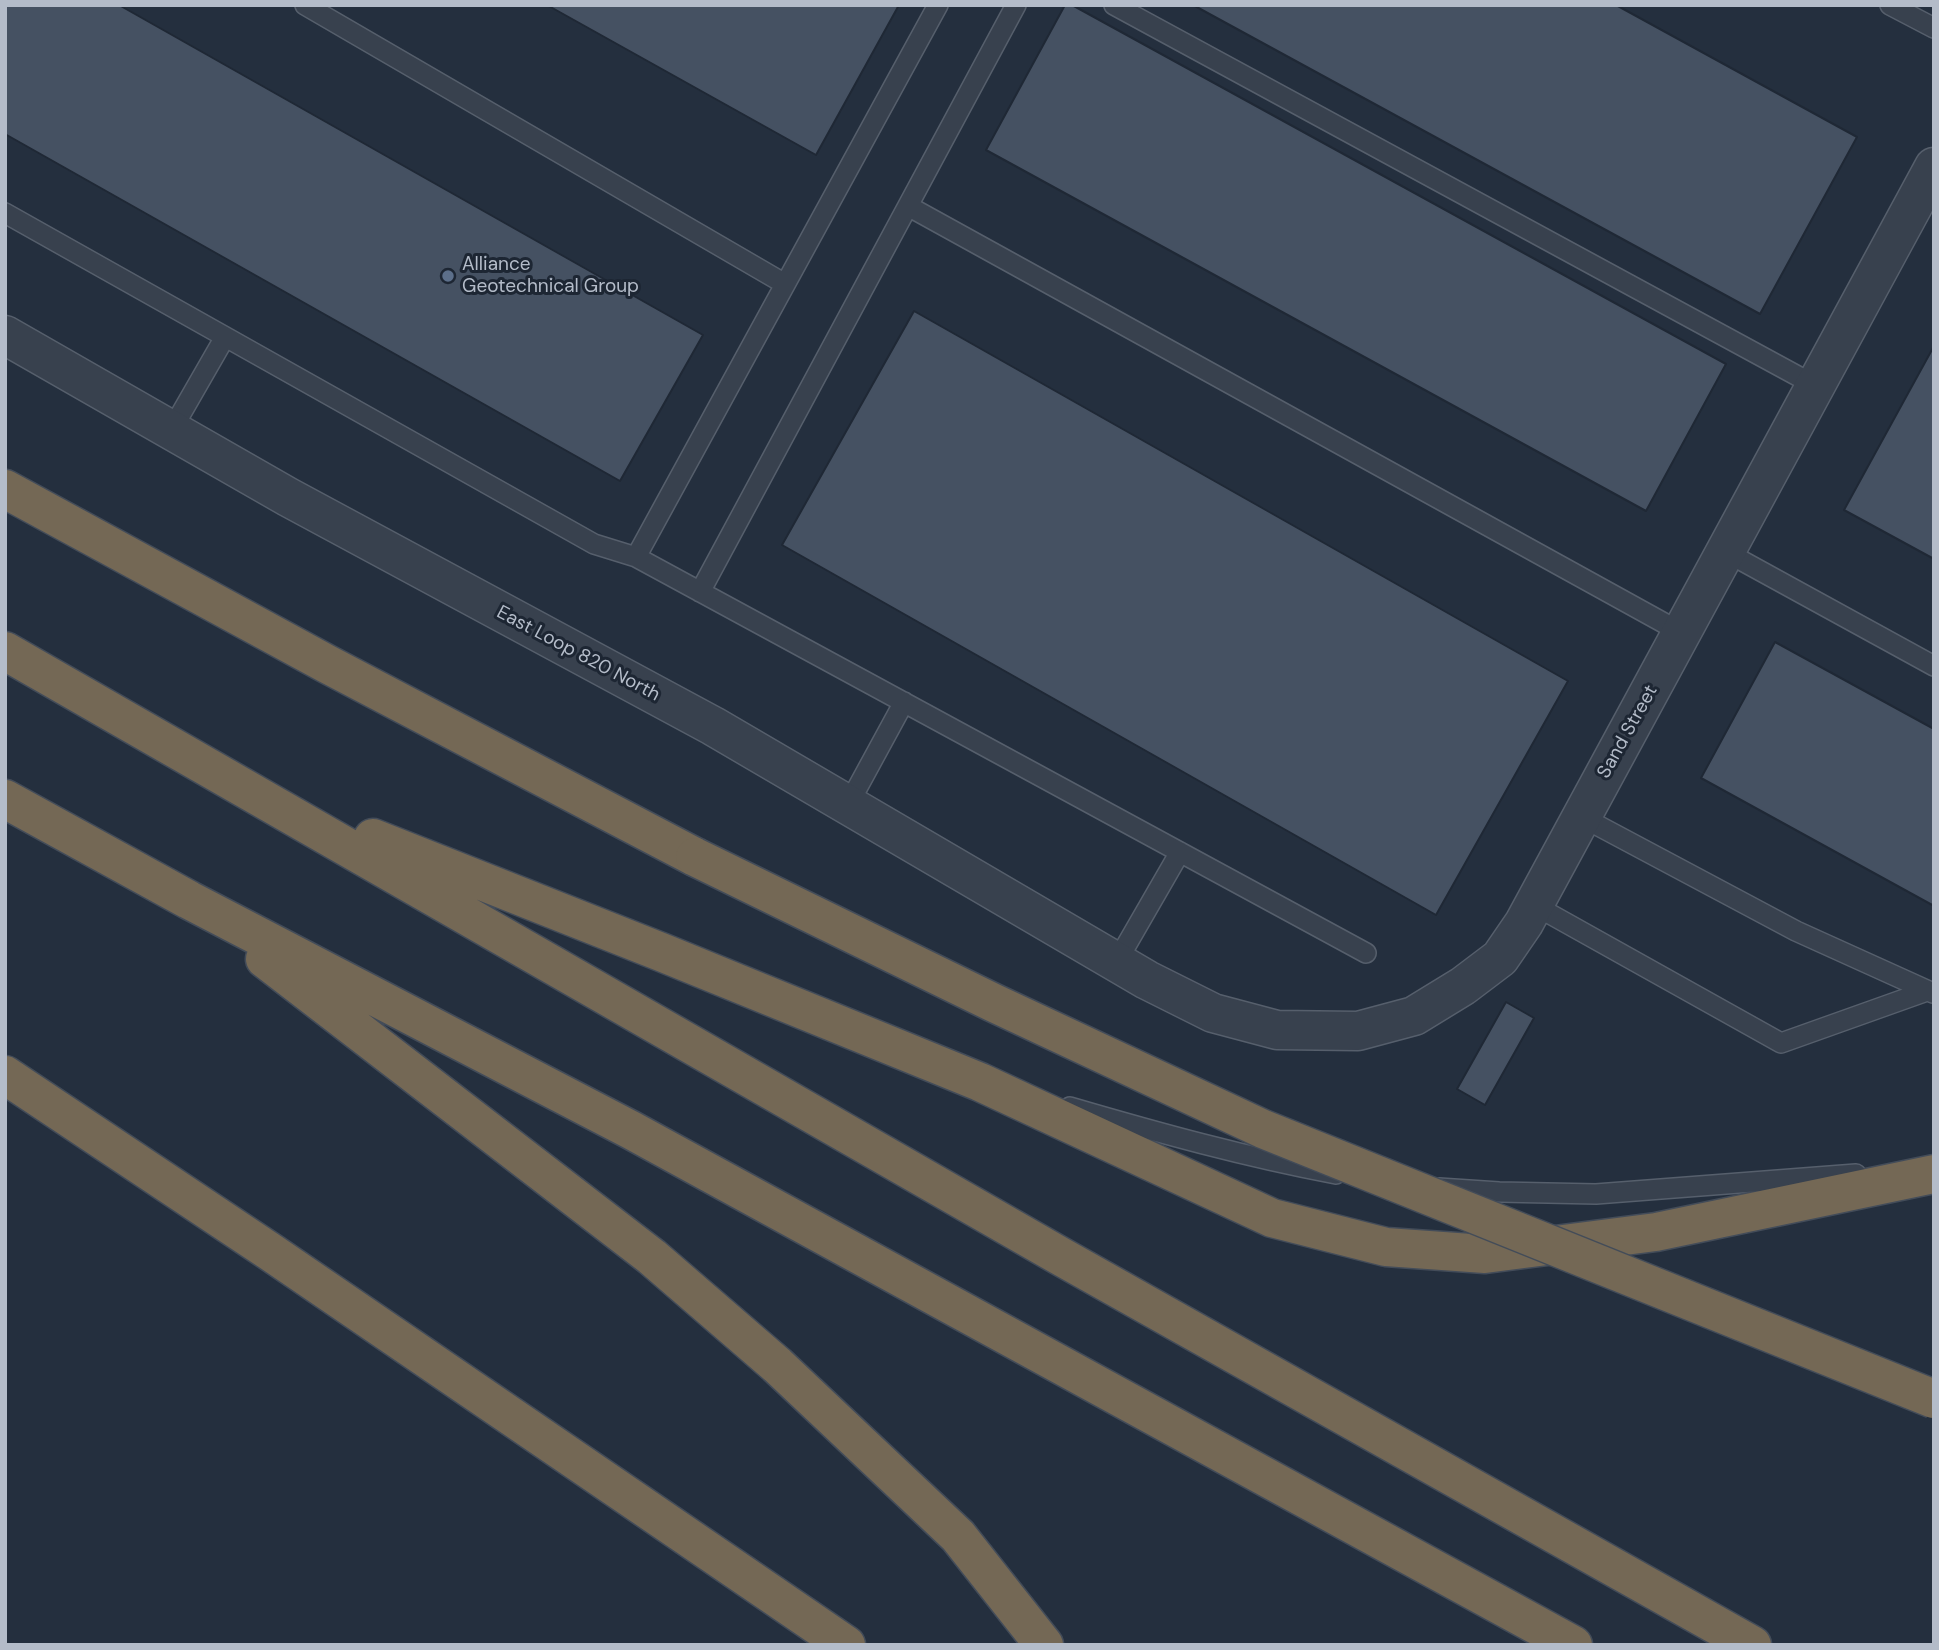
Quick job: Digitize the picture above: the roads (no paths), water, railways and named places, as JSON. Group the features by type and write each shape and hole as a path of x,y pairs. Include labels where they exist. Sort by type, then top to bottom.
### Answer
{"highway":[{"path":"5,489 327,664 695,857 994,1003 1263,1129 1934,1399"},
{"path":"5,651 250,789 1060,1256 1752,1645"},
{"path":"250,789 980,1082 1272,1218 1385,1247 1485,1254 1630,1236 1934,1174"},
{"path":"5,799 189,900 631,1130 1573,1645"},
{"path":"189,900 477,1125 652,1257 777,1365 958,1536 1044,1645"},
{"path":"5,1075 270,1251 846,1645"}],"street":[{"name":"Sand Street","path":"1132,972 1213,1013 1277,1030 1358,1031 1414,1016 1463,986 1500,957 1534,905 1934,167"},
{"name":"East Loop 820 North","path":"5,335 288,497 713,726 1132,972"}],"lane":[{"path":"305,5 785,284"},
{"path":"636,557 938,5"},
{"path":"700,592 1016,5"},
{"path":"1114,5 1816,386"},
{"path":"1890,5 1934,28"},
{"path":"908,206 1682,633"},
{"path":"5,213 593,544 636,557 1366,953"},
{"path":"171,431 225,337"},
{"path":"1726,552 1934,666"},
{"path":"848,805 904,702"},
{"path":"1582,817 1796,931 1931,992"},
{"path":"1132,972 1180,852"},
{"path":"1534,905 1781,1043 1931,992"},
{"path":"980,1082 1258,1159 1346,1176 1422,1186 1499,1192 1596,1194 1934,1168"}],"place":[{"name":"Alliance Geotechnical Group","path":"448,276"}]}
